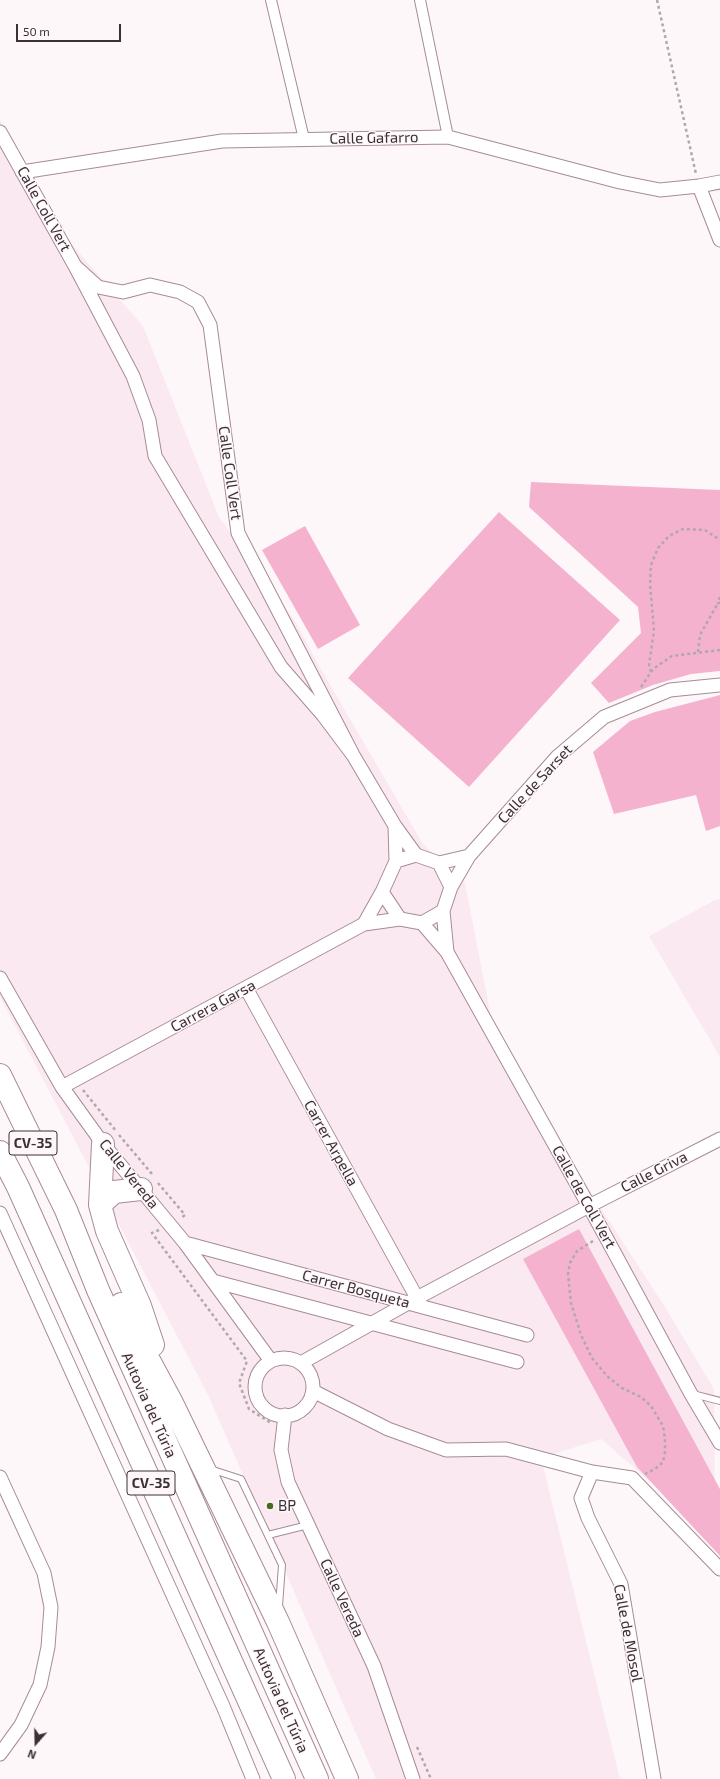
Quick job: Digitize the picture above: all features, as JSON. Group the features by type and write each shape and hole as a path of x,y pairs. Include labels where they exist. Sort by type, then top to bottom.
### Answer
{"highway":[{"name":"Autovia del Túria","path":"0,1075 66,1210 98,1290 317,1779"},
{"path":"103,1144 100,1206 107,1231 140,1306 172,1404"},
{"name":"Autovia del Túria","path":"0,1152 18,1187 284,1779"},
{"path":"100,1206 114,1192 141,1189"},
{"path":"66,1210 101,1259 131,1327 172,1404 278,1622 347,1779"}],"street":[{"path":"271,0 304,139"},
{"path":"420,0 448,137"},
{"name":"Calle Coll Vert","path":"0,132 75,266 134,376 149,420 155,456 281,667 323,715 353,755"},
{"name":"Calle Gafarro","path":"22,172 222,141 448,137 620,182 660,190 720,182"},
{"path":"699,186 720,240"},
{"name":"Calle Coll Vert","path":"75,266 98,287 122,292 150,285 180,292 198,302 210,325 238,533 353,755 395,826 416,855"},
{"name":"Calle de Sarset","path":"451,886 469,856 557,757 604,717 670,690 720,684"},
{"name":"Calle Coll Vert","path":"395,826 396,861"},
{"path":"364,924 382,892 396,861 416,855 439,863 469,856"},
{"path":"382,892 400,919 422,923 443,911 451,886 439,863"},
{"name":"Calle de Coll Vert","path":"443,911 446,952"},
{"name":"Carrera Garsa","path":"62,1087 364,924 400,919"},
{"name":"Calle de Coll Vert","path":"422,923 446,952 589,1206 691,1394 720,1443"},
{"name":"Calle Vereda","path":"0,978 62,1087 103,1144 185,1243 271,1361"},
{"name":"Carrer Arpella","path":"246,988 412,1300"},
{"name":"Calle Griva","path":"301,1363 412,1300 589,1206 720,1139"},
{"path":"0,1213 223,1706 253,1779"},
{"name":"Carrer Bosqueta","path":"185,1243 412,1300 527,1336"},
{"name":"Carrer Bosqueta","path":"213,1281 517,1362"},
{"path":"286,1358 301,1363 311,1376 313,1391 310,1401 295,1414 285,1416 275,1414 260,1402 256,1394 258,1375 263,1367 271,1361 286,1358"},
{"path":"313,1391 388,1429 446,1450 506,1449 592,1472 634,1480 720,1569"},
{"name":"Calle Vereda","path":"285,1416 280,1450 288,1482 374,1666 413,1779"},
{"name":"Calle de Mosol","path":"592,1472 581,1498 588,1518 621,1584 654,1779"},
{"path":"0,1477 44,1572 51,1607 48,1647 40,1685 21,1725 0,1754"}],"lane":[{"path":"691,1394 720,1401"},
{"path":"201,1466 241,1479 282,1565 278,1622"},
{"path":"268,1535 308,1525"}],"path":[{"path":"657,0 699,186"},
{"path":"651,672 650,665 654,631 650,584 651,565 658,548 669,536 683,529 705,530 720,540"},
{"path":"698,652 700,635 719,603 720,597"},
{"path":"638,690 651,672 660,663 672,656 720,650"},
{"path":"76,1080 185,1215 152,1233 247,1361 240,1383 249,1409 271,1422 271,1428"},
{"path":"604,1234 577,1251 570,1263 568,1288 575,1318 592,1358 607,1376 622,1388 641,1396 651,1406 663,1426 665,1452 663,1462 655,1469 634,1480"},
{"path":"416,1743 431,1779"}],"shaded area":[{"path":"0,120 32,199 143,326 219,517 295,621 318,664 423,844 465,883 495,1038 602,1210 665,1307 714,1389 715,1495 692,1518 601,1439 541,1458 620,1779 376,1779 208,1395 0,997"},
{"path":"531,482 720,490 720,671 691,674 653,685 609,703 591,683 641,633 638,607 529,507"},
{"path":"499,512 620,620 469,787 348,678"},
{"path":"305,526 360,625 318,649 262,550"},
{"path":"720,695 720,826 706,831 696,795 614,814 593,752 630,721 655,712"},
{"path":"720,899 720,1057 649,936 715,900"},
{"path":"579,1229 720,1489 720,1556 637,1467 523,1259"}],"place":[{"name":"BP","path":"270,1506"}]}
